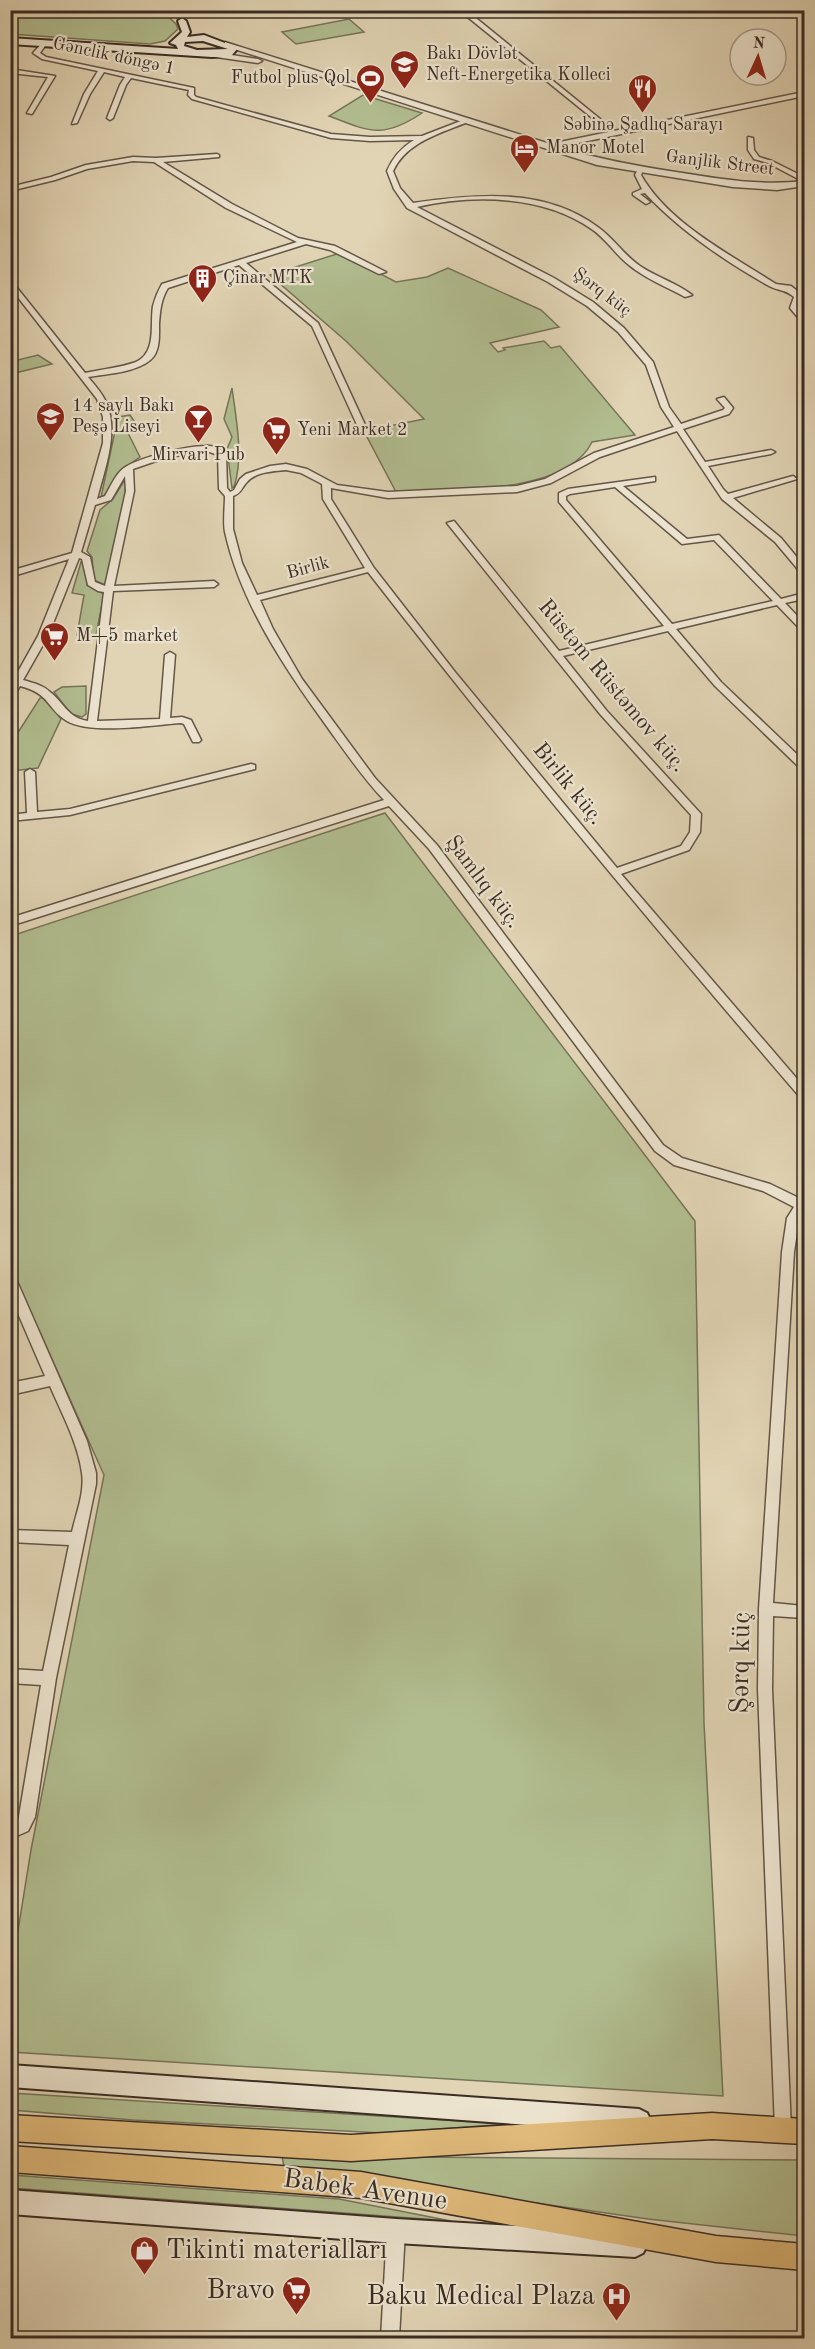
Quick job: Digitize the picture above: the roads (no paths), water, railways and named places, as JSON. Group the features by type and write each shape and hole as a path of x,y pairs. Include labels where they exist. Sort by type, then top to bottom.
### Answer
{"main road":[{"path":"177,16 212,39"},
{"path":"177,16 186,30 180,47 194,52"},
{"path":"10,41 40,49 120,48 158,47 196,37 212,39 234,48 232,52 212,54 120,48"},
{"name":"Babek Avenue","path":"10,2076 799,2131"},
{"name":"Babek Avenue","path":"10,2128 300,2146 380,2148 712,2126"},
{"name":"Babek Avenue","path":"10,2159 361,2185 716,2249"},
{"name":"Babek Avenue","path":"10,2202 396,2231 716,2249 802,2257"}],"street":[{"path":"177,16 202,10"},
{"path":"462,10 614,133"},
{"path":"228,44 323,74"},
{"path":"21,71 40,49"},
{"name":"Gənclik döngə 1","path":"40,49 54,60 151,81 188,86 192,88 190,95 194,98 324,135 363,139 426,138"},
{"path":"212,54 323,74"},
{"path":"74,123 87,94 103,69"},
{"path":"10,71 51,76 30,113"},
{"name":"Ganjlik Street","path":"323,74 597,162 754,186 804,182"},
{"path":"110,118 123,85 130,75"},
{"path":"145,88 151,81"},
{"path":"551,147 804,94"},
{"name":"Şərq küç","path":"468,120 426,138 399,154 390,171 397,189 410,206 419,213 551,280 608,318 650,364 665,407 725,497 778,540 804,571"},
{"path":"750,138 751,150 756,158 770,162 804,182"},
{"path":"10,189 53,179 86,167 133,159 156,160 217,156"},
{"path":"156,160 229,206 303,243 332,248 382,272"},
{"path":"640,170 638,175 646,190 682,222 764,280 774,286 788,288 798,296 794,308 804,319"},
{"path":"646,190 635,194 646,202"},
{"path":"410,206 478,197 522,200 551,207 589,224 636,267 688,295"},
{"path":"85,375 131,365 150,356 154,347 155,313 159,297 165,286 242,264 303,243"},
{"path":"242,264 315,325 362,427"},
{"path":"10,281 85,375 105,407 108,427 107,443 77,554 40,641 10,694"},
{"path":"229,495 237,492 249,476 279,468 304,471 326,483 347,490 388,495 517,489 540,484 597,455 678,426 726,412 729,408 721,399"},
{"name":"Şamlıq küç.","path":"129,468 160,457 213,449 222,454 223,489 229,495 228,518 232,545 254,599 298,680 371,780 433,847 663,1152 687,1165 766,1187 803,1204"},
{"path":"702,465 771,452"},
{"path":"92,503 108,498 122,474 129,468"},
{"path":"92,724 109,590 130,491 129,468"},
{"path":"652,479 568,492 562,495 562,500 718,684 804,766"},
{"path":"725,497 793,479"},
{"name":"Birlik küç.","path":"326,483 327,499 370,569 615,873 804,1094"},
{"path":"616,484 685,542 716,537 804,628"},
{"name":"Rüstəm Rüstəmov küç.","path":"451,523 623,735 696,814 698,822 691,842 685,848 615,873"},
{"path":"10,574 77,554 88,560 92,586 109,590 214,584"},
{"name":"Birlik","path":"254,599 370,569"},
{"path":"559,654 804,596"},
{"path":"165,720 170,655"},
{"path":"18,682 44,688 70,719 78,723 165,720 188,722 196,740"},
{"path":"10,818 69,813 251,767"},
{"path":"30,772 32,817"},
{"path":"10,922 390,802"},
{"name":"Şərq küç","path":"799,2131 766,1728 766,1609 788,1252 791,1226 803,1204"},
{"path":"10,1279 80,1441 89,1473 78,1539 49,1678 27,1817 23,1826 10,1833"},
{"path":"10,1389 54,1380"},
{"path":"10,1536 78,1539"},
{"path":"766,1609 804,1612"},
{"path":"10,1676 49,1678"},
{"path":"390,2338 396,2231"}],"place":[{"name":"Bakı Dövlət Neft-Energetika Kolleci","path":"405,90"},
{"name":"Futbol plus Qol","path":"371,104"},
{"name":"Səbinə Şadlıq Sarayı","path":"643,114"},
{"name":"Manor Motel","path":"525,174"},
{"name":"Çinar MTK","path":"202,304"},
{"name":"14 saylı Bakı Peşə Liseyi","path":"51,442"},
{"name":"Mirvari Pub","path":"198,444"},
{"name":"Yeni Market 2","path":"276,456"},
{"name":"М+5 market","path":"55,662"},
{"name":"Tikinti materialları","path":"145,2276"},
{"name":"Bravo","path":"296,2316"},
{"name":"Baku Medical Plaza","path":"616,2322"}]}
